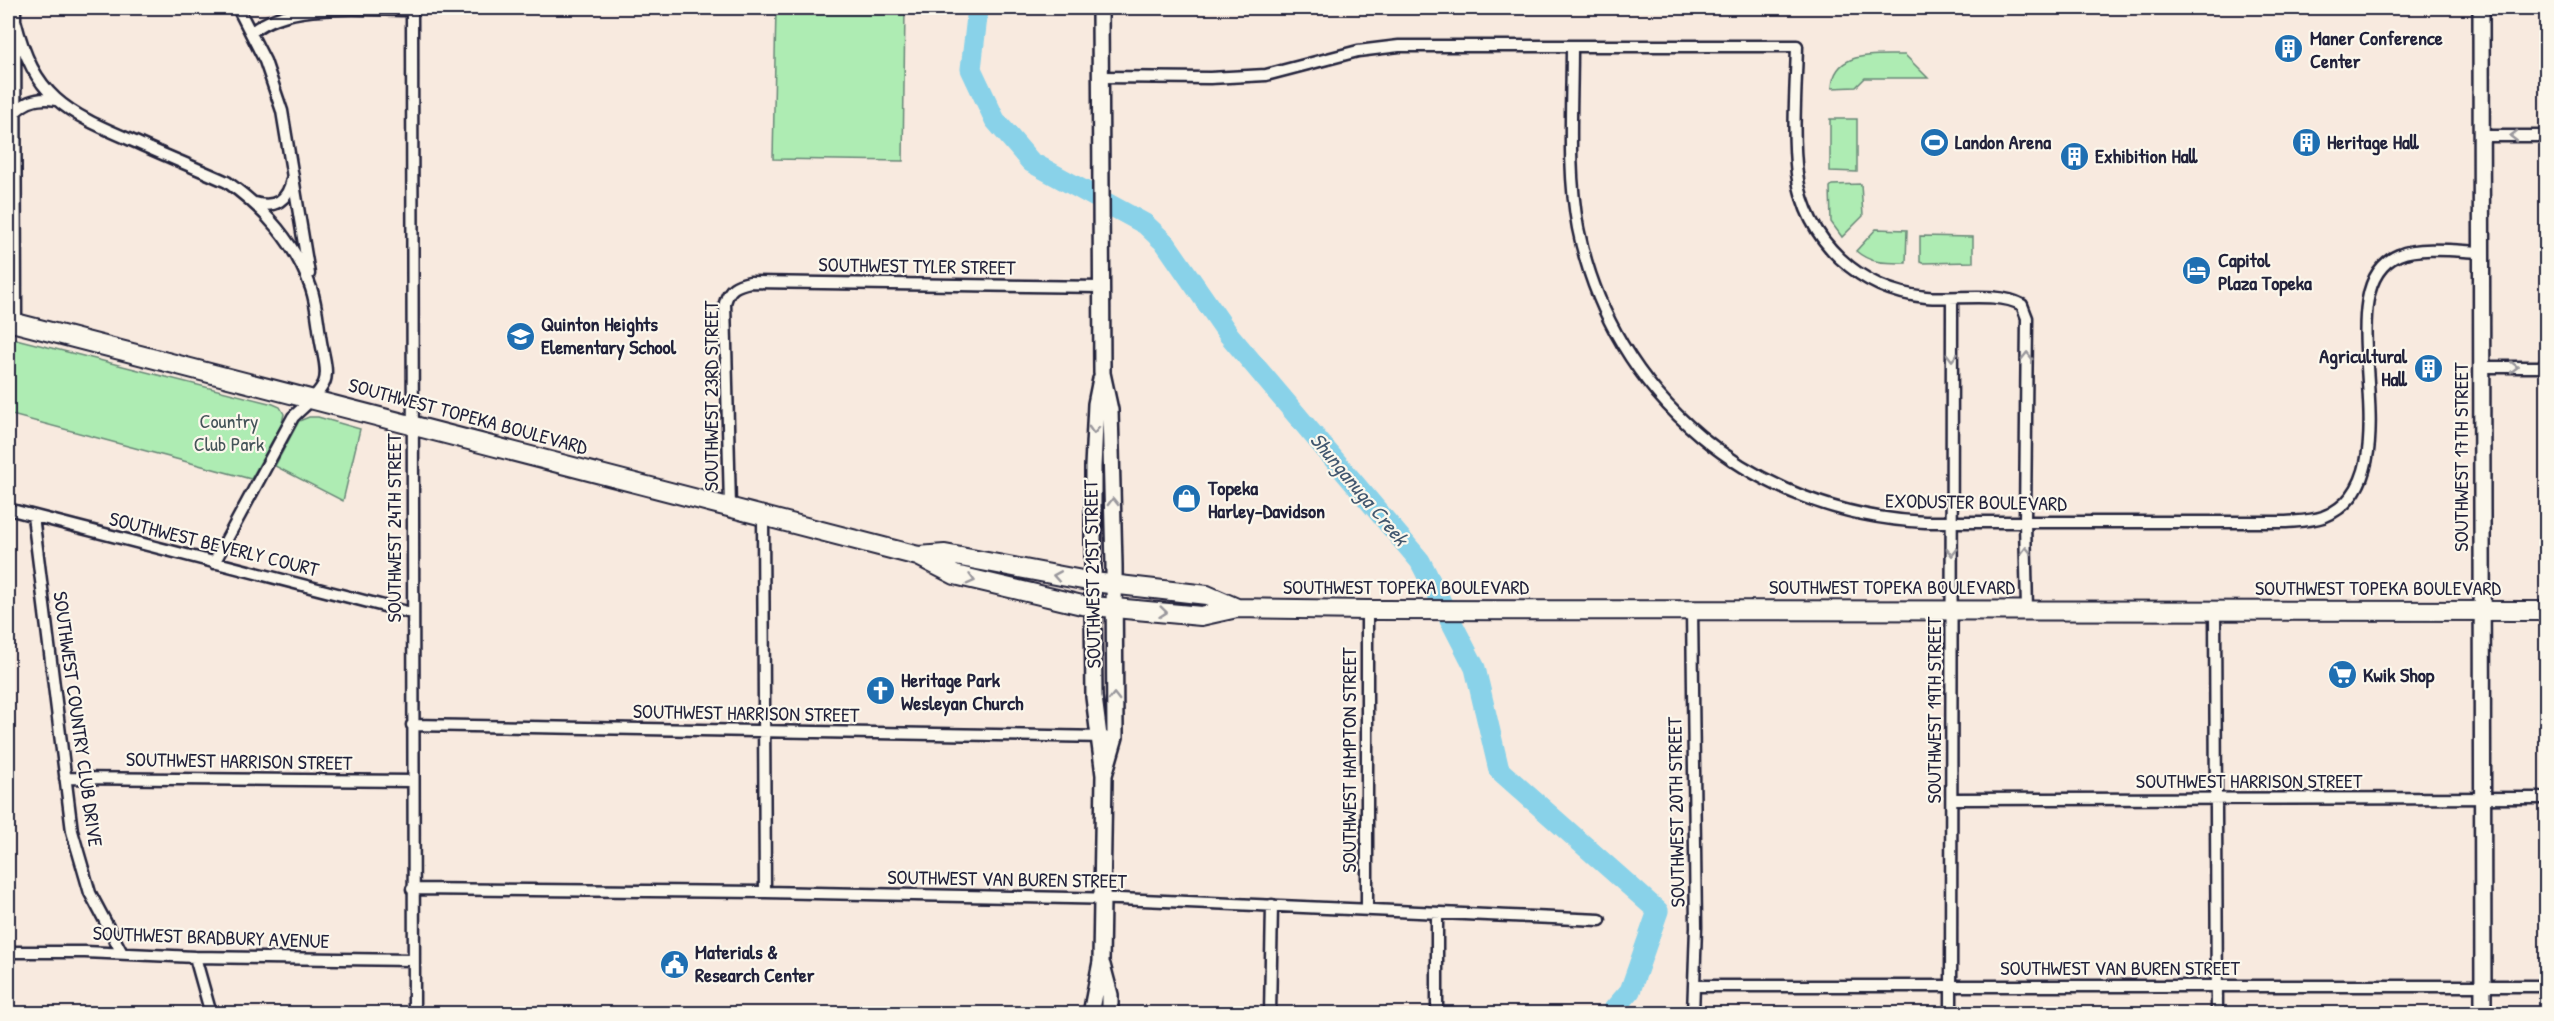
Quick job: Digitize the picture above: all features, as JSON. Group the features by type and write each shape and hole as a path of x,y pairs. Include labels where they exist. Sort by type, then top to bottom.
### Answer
{"main road":[{"name":"SOUTHWEST 21ST STREET","path":"1100,8 1102,373 1110,410 1114,585 1114,737 1104,775"},
{"name":"SOUTHWEST 17TH STREET","path":"2481,8 2483,1014"},
{"name":"SOUTHWEST TOPEKA BOULEVARD","path":"12,322 918,556 955,575 1014,591 1093,606 1201,616 1237,608 2547,611"},
{"name":"SOUTHWEST 21ST STREET","path":"1091,1014 1101,962 1104,775 1094,697 1093,467 1096,404 1102,373"},
{"name":"SOUTHWEST TOPEKA BOULEVARD","path":"918,556 945,554 1093,582 1207,595 1237,608"},
{"name":"SOUTHWEST 21ST STREET","path":"1101,962 1110,995 1110,1014"}],"street":[{"path":"12,322 15,8"},
{"path":"214,563 293,417 312,399 324,382 325,366 282,111 252,32 238,8"},
{"path":"252,32 263,22 291,12 412,9"},
{"name":"SOUTHWEST 24TH STREET","path":"412,9 411,613 414,1014"},
{"path":"15,20 27,61 42,85 56,100 85,121 227,182 254,203 274,224 291,248 312,289"},
{"path":"1101,77 1210,78 1266,75 1358,51 1399,46 1797,46 1797,174 1809,215 1817,231 1840,260 1870,281 1900,293 1926,297 2016,301 2022,305 2027,318 2025,522 2027,610"},
{"name":"EXODUSTER BOULEVARD","path":"1572,47 1572,171 1578,227 1593,282 1626,350 1672,410 1730,459 1779,487 1814,502 1869,516 1906,521 1952,522 2286,522 2322,517 2332,512 2353,494 2361,482 2367,463 2369,439 2367,300 2375,276 2388,261 2408,252 2481,252"},
{"path":"15,112 36,99 56,100"},
{"path":"2481,136 2547,136"},
{"path":"254,203 270,206 281,201 287,195 293,175"},
{"name":"SOUTHWEST TYLER STREET","path":"733,287 750,282 1101,287"},
{"name":"SOUTHWEST 23RD STREET","path":"730,507 725,303 727,293 733,287"},
{"name":"SOUTHWEST 19TH STREET","path":"1951,1014 1952,298"},
{"path":"2482,368 2547,367"},
{"name":"SOUTHWEST BEVERLY COURT","path":"8,509 411,613"},
{"name":"SOUTHWEST COUNTRY CLUB DRIVE","path":"33,516 72,831 79,862 99,913 122,953"},
{"path":"763,516 765,892"},
{"name":"SOUTHWEST 20TH STREET","path":"1692,609 1696,927 1693,1014"},
{"name":"SOUTHWEST HAMPTON STREET","path":"1367,610 1367,909"},
{"path":"2215,610 2217,1014"},
{"name":"SOUTHWEST HARRISON STREET","path":"412,725 1114,737"},
{"name":"SOUTHWEST HARRISON STREET","path":"65,778 412,781"},
{"name":"SOUTHWEST HARRISON STREET","path":"1952,799 2547,798"},
{"name":"SOUTHWEST VAN BUREN STREET","path":"412,889 765,892 1102,899 1600,920"},
{"path":"1270,1014 1272,905"},
{"path":"1437,913 1437,1014"},
{"name":"SOUTHWEST BRADBURY AVENUE","path":"8,952 414,960"},
{"path":"195,957 211,1014"},
{"name":"SOUTHWEST VAN BUREN STREET","path":"1694,986 2547,987"}],"green space":[{"path":"776,8 905,8 903,161 773,159"},
{"path":"1905,55 1928,78 1865,78 1856,87 1832,88 1835,75 1840,67 1849,61 1859,57"},
{"path":"1830,119 1857,119 1857,172 1830,171"},
{"path":"1861,184 1863,216 1842,237 1831,222 1830,187"},
{"path":"1876,229 1907,230 1906,263 1873,261 1856,251"},
{"path":"1920,236 1973,237 1973,262 1922,263 1920,262"},
{"name":"Country Club Park","path":"8,337 273,404 280,407 284,414 282,423 251,479 8,414"},
{"path":"309,417 318,417 360,429 343,501 275,466 299,421"}],"waterway":[{"name":"Shunganuga Creek","path":"978,8 971,69 995,120 1031,162 1145,224 1166,244 1229,335 1420,561 1475,668 1499,770 1658,911 1630,991 1610,1014"}],"place":[{"name":"Maner Conference Center","path":"2289,49"},
{"name":"Landon Arena","path":"1934,142"},
{"name":"Heritage Hall","path":"2306,142"},
{"name":"Exhibition Hall","path":"2074,156"},
{"name":"Capitol Plaza Topeka","path":"2197,271"},
{"name":"Quinton Heights Elementary School","path":"520,336"},
{"name":"Agricultural Hall","path":"2428,368"},
{"name":"Topeka Harley-Davidson","path":"1187,499"},
{"name":"Kwik Shop","path":"2342,675"},
{"name":"Heritage Park Wesleyan Church","path":"880,691"},
{"name":"Materials & Research Center","path":"674,964"}]}
